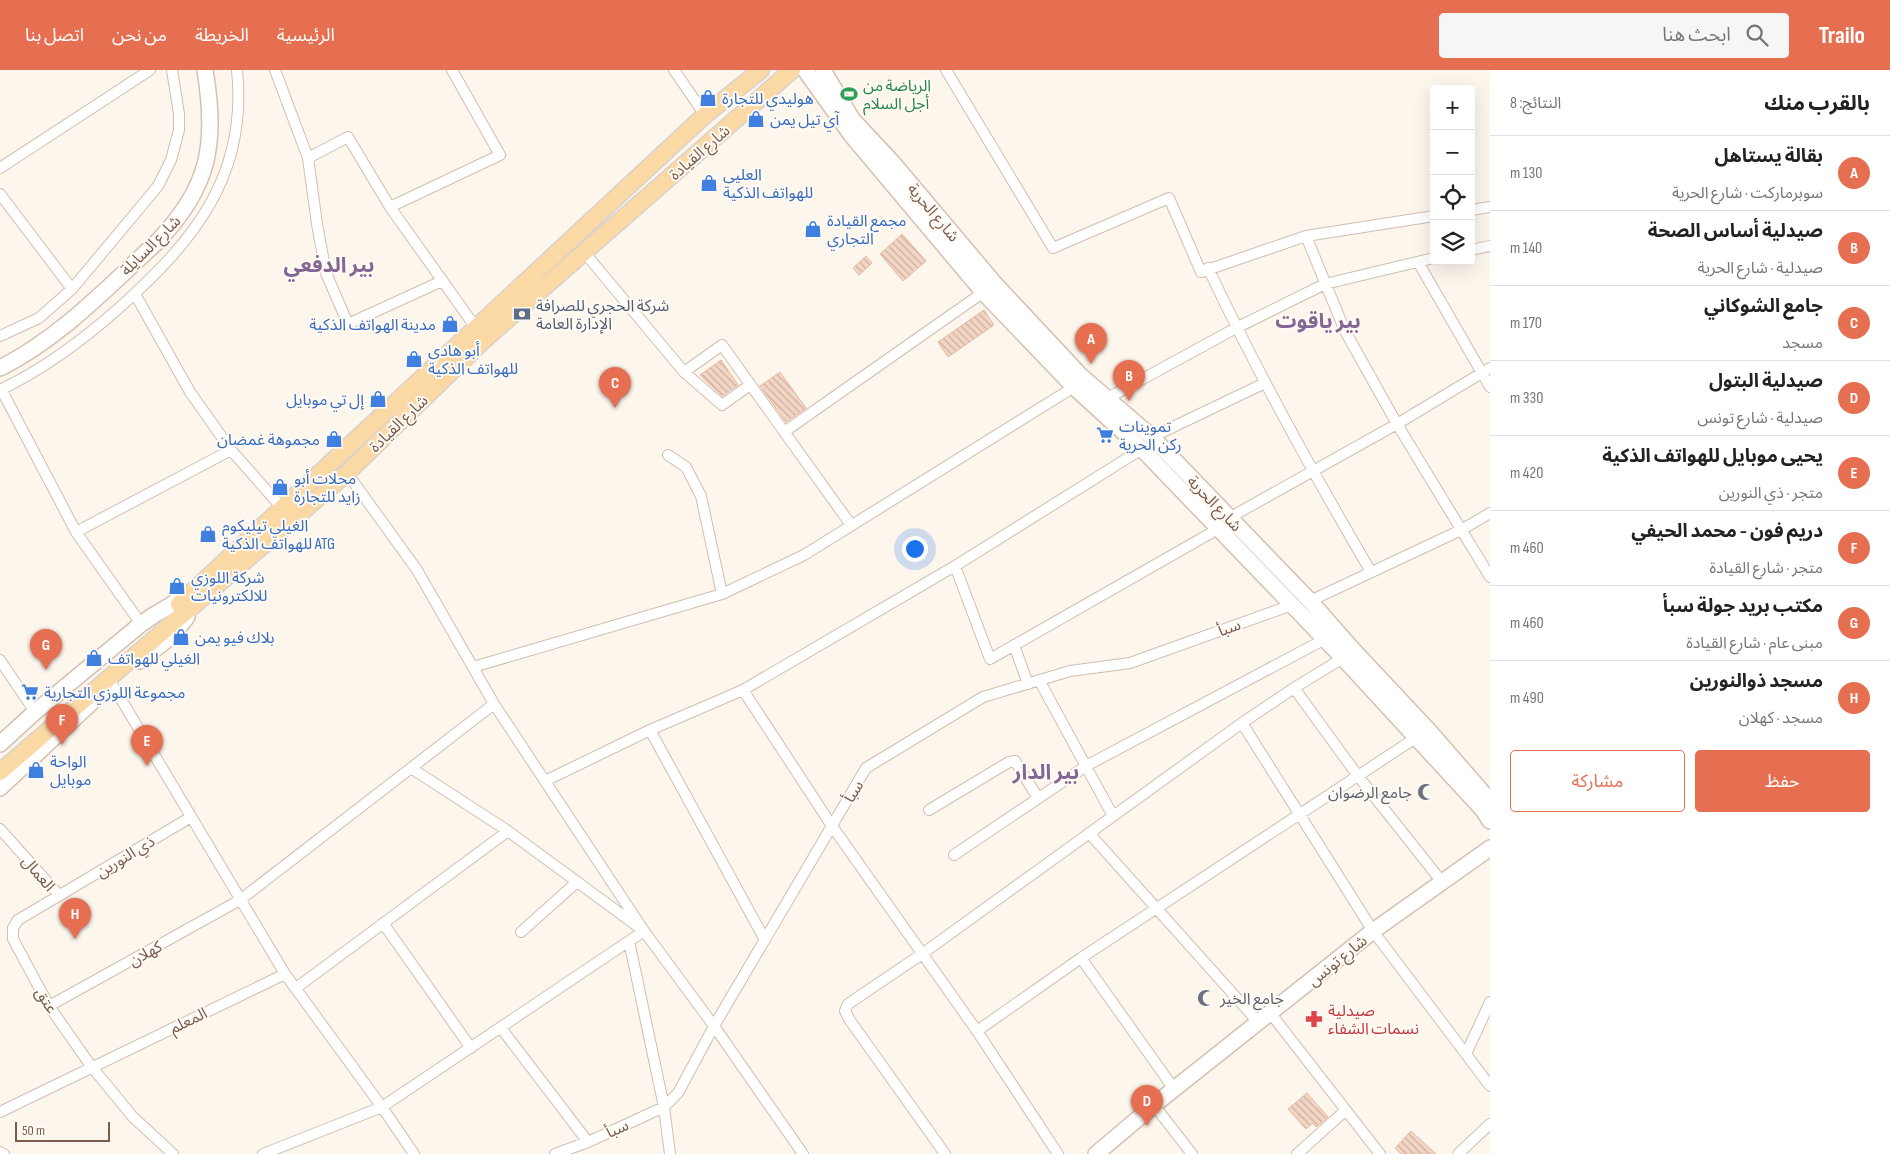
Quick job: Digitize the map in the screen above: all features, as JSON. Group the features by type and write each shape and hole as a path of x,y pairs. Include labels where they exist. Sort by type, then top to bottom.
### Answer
{"main road":[{"name":"شارع القيادة","path":"196,597 283,508 476,328 705,115 762,70"},
{"name":"شارع القيادة","path":"4,758 348,473 484,340 792,70"}],"street":[{"path":"0,168 150,70"},
{"path":"0,336 39,318 72,289 149,198 166,172 176,148 179,130 179,114 172,70"},
{"name":"شارع السايلة","path":"0,368 34,348 63,327 157,242 183,211 201,178 209,146 210,114 205,70"},
{"path":"141,624 76,532 0,390 30,374 90,332 135,294 191,235 217,192 228,166 235,139 240,103 237,70"},
{"path":"275,70 308,158 326,274 348,324 442,281"},
{"path":"390,207 500,155 452,70"},
{"path":"674,70 705,115"},
{"path":"804,70 852,136 989,288 1074,386 1224,524 1292,605 1417,737 1483,810 1490,821"},
{"name":"شارع الحرية","path":"823,70 852,118 893,163 989,288 1106,399 1152,437 1224,524 1310,601 1430,732 1490,801"},
{"path":"946,70 1053,248 1169,198 1201,272 1208,268 1306,236 1430,217"},
{"path":"308,158 348,137 390,207 476,328"},
{"path":"0,194 72,289"},
{"path":"1475,209 1490,207"},
{"path":"1306,236 1344,331 1396,424 1490,577"},
{"path":"1475,249 1490,246"},
{"path":"584,252 684,372 722,405 750,385"},
{"path":"1106,399 1236,328 1325,284 1430,259"},
{"path":"1418,262 1486,371 1490,387"},
{"path":"1208,268 1236,328 1312,471 1371,572"},
{"path":"784,432 989,288"},
{"path":"135,294 190,392 231,450 283,508"},
{"path":"684,372 722,345 851,525"},
{"path":"955,566 990,659 1486,371"},
{"path":"1152,437 1265,383"},
{"path":"473,667 722,594 804,555 1074,386"},
{"path":"545,781 650,730 743,690 955,566 1142,449"},
{"path":"76,532 231,450"},
{"path":"668,455 686,467 701,496 722,594"},
{"path":"348,473 417,570 494,704 644,931 714,1026 803,1154"},
{"path":"1310,601 1461,530 1490,513"},
{"path":"4,758 35,712 154,614 196,597"},
{"path":"0,788 112,684 173,635 196,597"},
{"name":"سبأ","path":"555,1154 588,1142 664,1106 678,1093 714,1026 866,768 983,696 1070,671 1130,663 1292,605"},
{"path":"954,855 1086,766 1325,639"},
{"path":"1014,645 1028,684"},
{"path":"945,1154 849,1019 845,1011 848,1004 922,954 1242,723 1343,658"},
{"path":"0,660 35,712"},
{"path":"1039,680 1114,816"},
{"path":"112,684 285,974 414,1154"},
{"path":"1294,688 1358,776 1442,882"},
{"path":"743,690 832,826 977,1031 1058,1154"},
{"name":"كهلان","path":"49,1006 240,900 494,704"},
{"path":"1242,723 1373,932 1490,1086"},
{"path":"650,730 765,940"},
{"path":"977,1031 1081,958 1417,737"},
{"path":"929,810 1009,762 1015,762 1038,798"},
{"path":"411,768 508,830 644,931"},
{"name":"ذي النورين","path":"13,928 18,920 191,817"},
{"name":"العمال","path":"0,829 59,895"},
{"path":"296,988 508,830"},
{"path":"1089,833 1157,908 1265,1018 1346,1110 1380,1154"},
{"name":"شارع تونس","path":"1096,1154 1154,1105 1373,932 1490,848"},
{"path":"521,932 577,882"},
{"path":"384,923 471,1048"},
{"name":"عتق","path":"13,928 13,939 49,1006 91,1066 133,1117 173,1154"},
{"path":"263,1154 382,1108 644,931"},
{"path":"629,941 664,1106 670,1154"},
{"path":"1081,958 1174,1089"},
{"name":"المعلم","path":"0,1112 91,1066 285,974"},
{"path":"1466,1054 1490,1002"},
{"path":"501,1028 588,1142"},
{"path":"1154,1105 1192,1154"},
{"path":"1297,1154 1346,1110"},
{"path":"1458,1154 1490,1124"},
{"path":"0,1152 4,1154"}],"building":[{"path":"902,234 926,261 903,281 880,254"},
{"path":"866,256 872,263 859,275 853,268"},
{"path":"984,310 994,325 948,357 938,342"},
{"path":"721,360 738,385 722,396 700,375"},
{"path":"780,372 806,408 786,422 760,386"},
{"path":"1307,1093 1328,1117 1316,1127 1313,1123 1306,1129 1288,1109"},
{"path":"1411,1131 1436,1154 1401,1154 1395,1148"}],"place":[{"name":"الرياضة من أجل السلام","path":"849,94"},
{"name":"هوليدي للتجارة","path":"708,98"},
{"name":"آي تيل يمن","path":"756,119"},
{"name":"العليي للهواتف الذكية","path":"709,183"},
{"name":"مجمع القيادة التجاري","path":"813,229"},
{"name":"شركة الحجري للصرافة الإدارة العامة","path":"522,314"},
{"name":"مدينة الهواتف الذكية","path":"450,324"},
{"name":"أبو هادي للهواتف الذكية","path":"414,359"},
{"name":"بقالة يستاهل","path":"1091,364"},
{"name":"إل تي موبايل","path":"378,399"},
{"name":"صيدلية أساس الصحة","path":"1129,401"},
{"name":"جامع الشوكاني","path":"615,408"},
{"name":"تموينات ركن الحرية","path":"1105,435"},
{"name":"مجموهة غمضان","path":"334,439"},
{"name":"محلات أبو زايد للتجارة","path":"280,487"},
{"name":"الغيلي تيليكوم للهواتف الذكية ATG","path":"208,534"},
{"name":"شركة اللوزي للالكترونيات","path":"177,586"},
{"name":"بلاك فيو يمن","path":"181,637"},
{"name":"الغيلي للهواتف","path":"94,658"},
{"name":"مكتب بريد جولة سبأ","path":"46,670"},
{"name":"مجموعة اللوزي التجارية","path":"30,692"},
{"name":"دريم فون - محمد الحيفي","path":"62,745"},
{"name":"يحيى موبايل للهواتف الذكية","path":"147,766"},
{"name":"الواحة موبايل","path":"36,770"},
{"name":"جامع الرضوان","path":"1426,792"},
{"name":"مسجد ذوالنورين","path":"75,939"},
{"name":"جامع الخير","path":"1206,998"},
{"name":"صيدلية نسمات الشفاء","path":"1314,1019"},
{"name":"صيدلية البتول","path":"1147,1126"}],"district":[{"name":"بير الدفعي","path":"329,265"},
{"name":"بير ياقوت","path":"1318,321"},
{"name":"بير الدار","path":"1046,772"}]}
